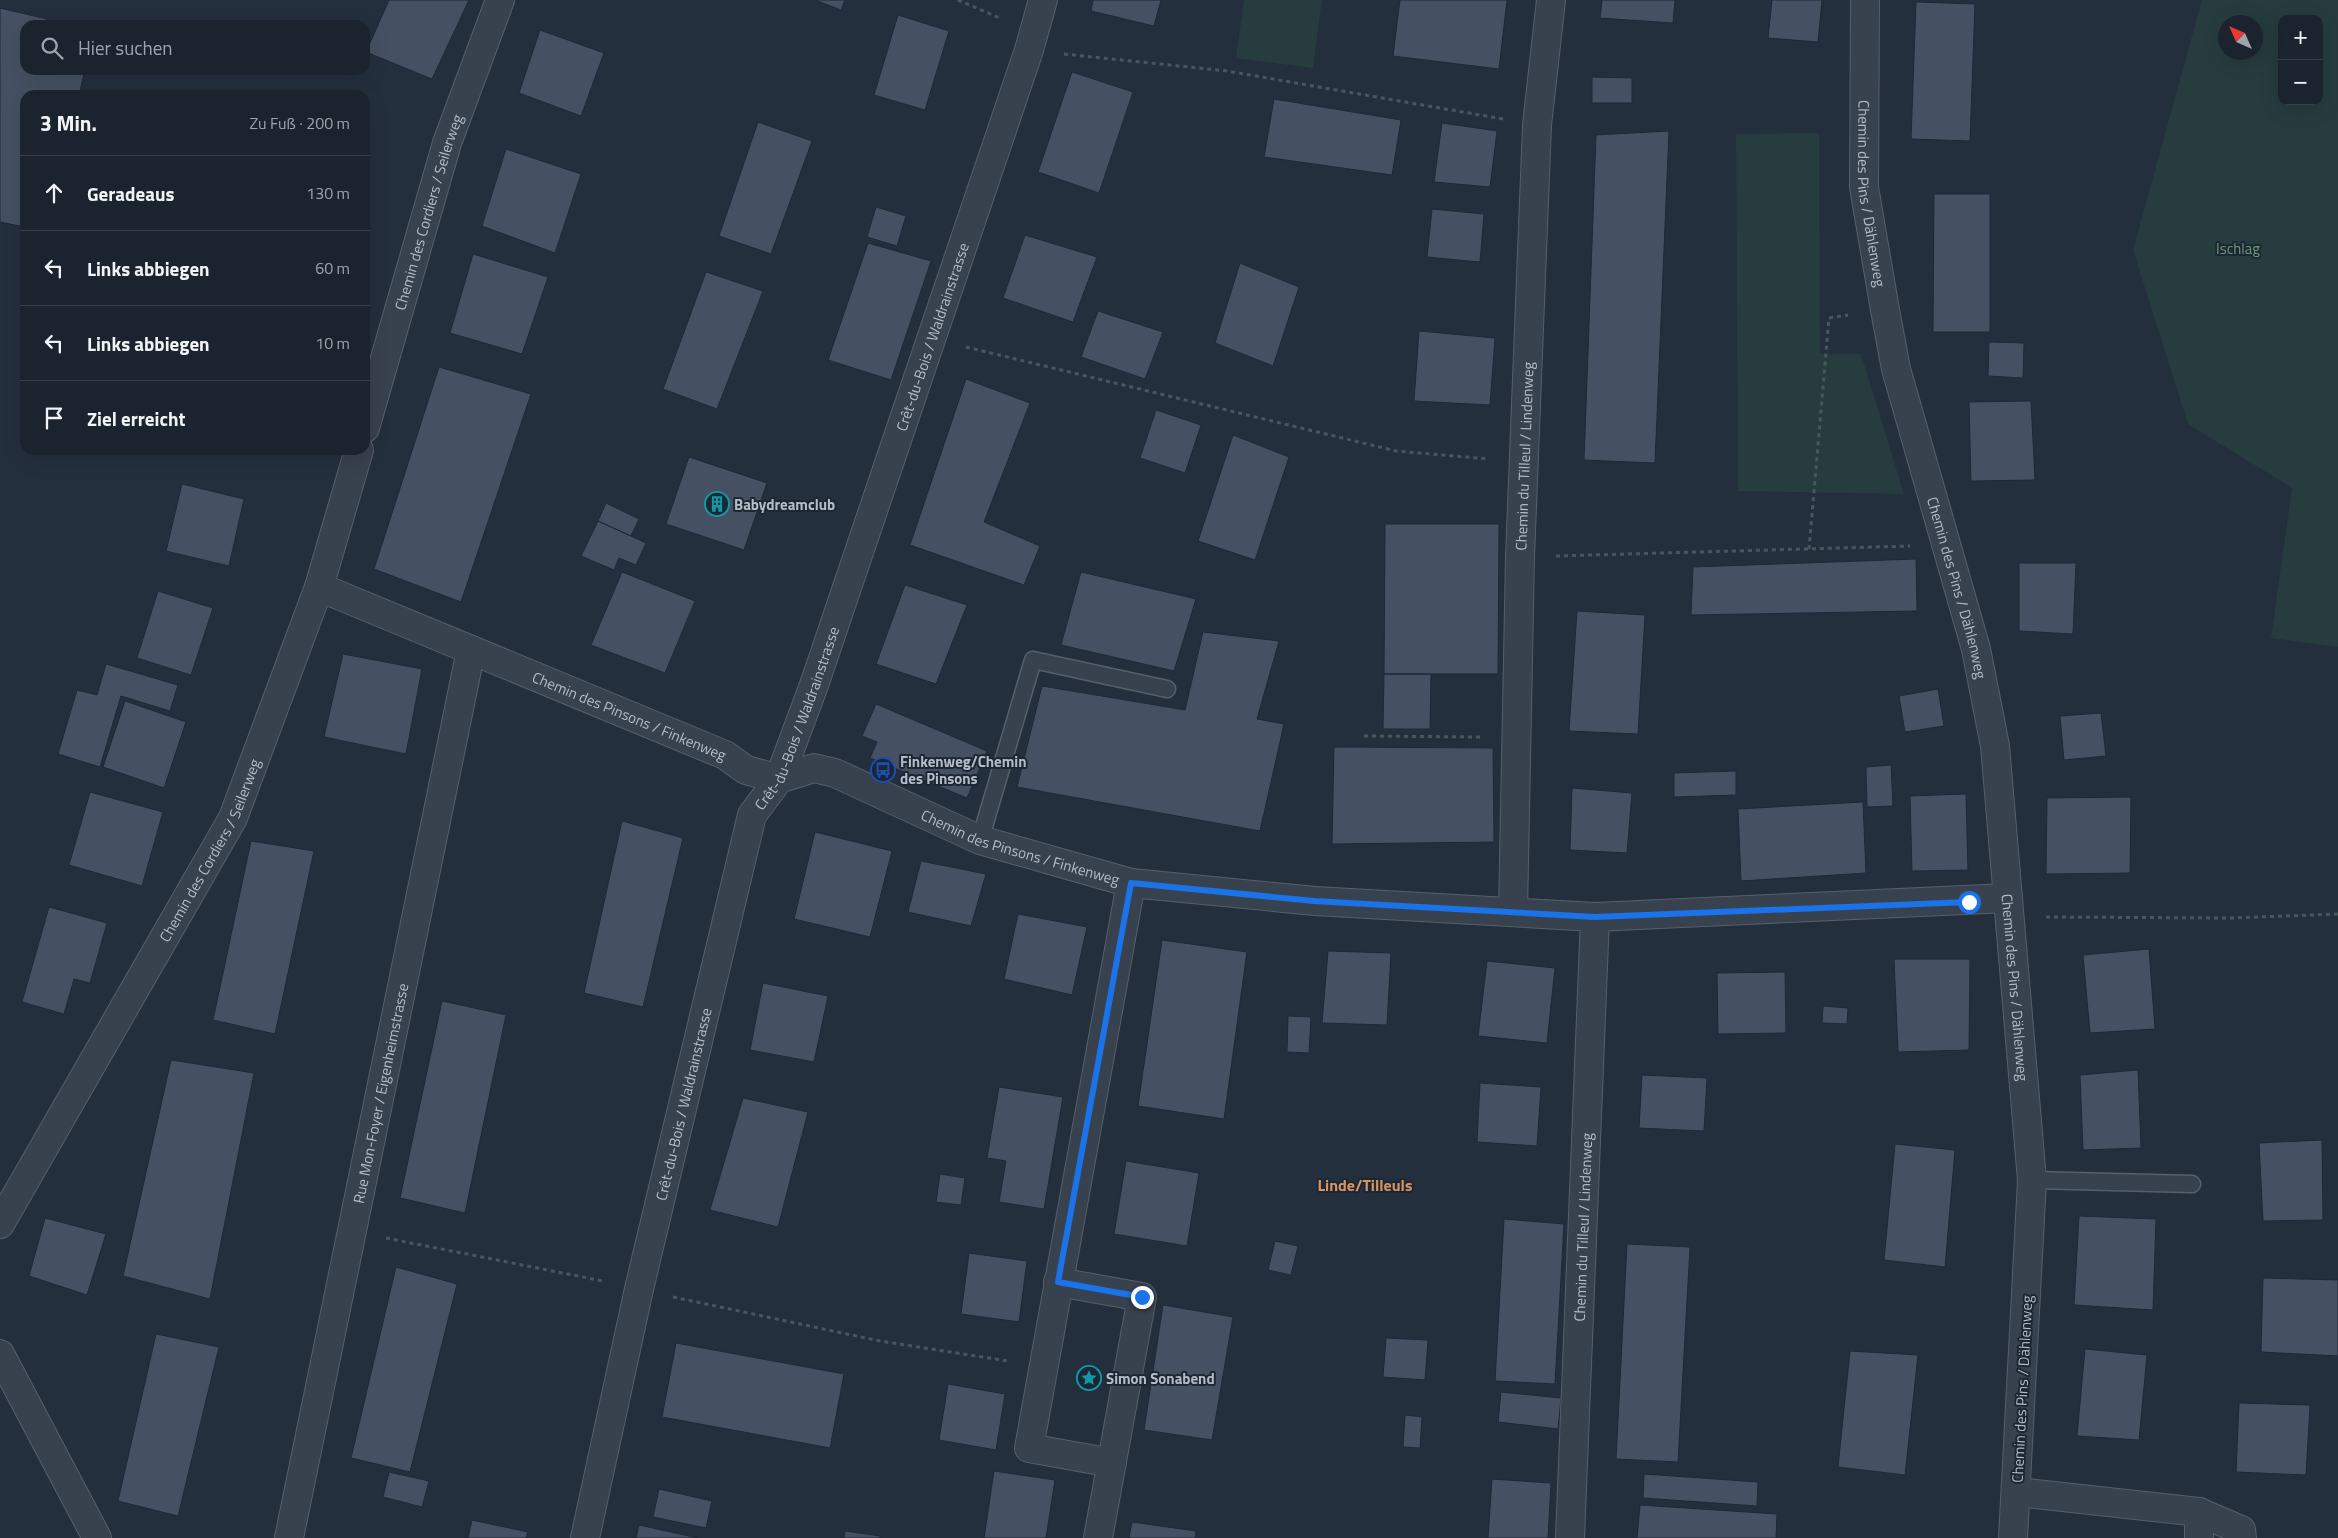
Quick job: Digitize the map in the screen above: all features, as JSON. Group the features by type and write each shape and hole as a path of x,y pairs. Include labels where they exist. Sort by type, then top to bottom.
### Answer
{"street":[{"name":"Chemin des Cordiers / Seilerweg","path":"370,411 447,143 500,0"},
{"name":"Crêt-du-Bois / Waldrainstrasse","path":"585,1538 639,1289 752,815 779,779 814,685 1032,41 1043,0"},
{"name":"Chemin du Tilleul / Lindenweg","path":"1514,912 1520,557 1537,125 1551,0"},
{"name":"Chemin des Pins / Dählenweg","path":"1865,0 1864,187 1896,369 1976,649 1996,746 2032,1180 2017,1492 2013,1538"},
{"name":"Chemin des Cordiers / Seilerweg","path":"0,1224 233,818 319,588 358,455"},
{"name":"Chemin des Pinsons / Finkenweg","path":"319,588 724,755 746,770 779,779 814,768 835,773 980,840 1131,883 1314,901 1595,917 2009,908"},
{"name":"Rue Mon-Foyer / Eigenheimstrasse","path":"289,1538 471,650"},
{"path":"1112,1463 1029,1448 1131,883"},
{"name":"Chemin du Tilleul / Lindenweg","path":"1570,1538 1595,917"},
{"path":"1058,1282 1142,1297 1098,1538"},
{"path":"0,1354 97,1538"},
{"path":"2017,1492 2199,1525 2241,1530 2242,1538"}],"lane":[{"path":"980,840 1033,660 1167,689"},
{"path":"2032,1180 2192,1184"}],"path":[{"path":"958,0 1032,41 1227,71 1537,125"},
{"path":"1809,549 1829,318 1848,315"},
{"path":"930,338 1396,451 1525,462"},
{"path":"1520,557 1946,545"},
{"path":"1364,736 1489,737"},
{"path":"2009,908 2231,918 2338,914"},
{"path":"352,1231 639,1289 880,1341 1127,1382"}],"green space":[{"path":"1244,0 1322,0 1313,68 1236,58"},
{"name":"Ischlag","path":"2202,0 2338,0 2338,647 2271,638 2292,488 2188,424 2133,250"},
{"path":"1819,133 1820,354 1861,354 1904,494 1738,491 1736,134"}],"building":[{"path":"389,0 469,0 432,79 370,54 370,43"},
{"path":"815,0 845,0 841,10"},
{"path":"1093,0 1161,0 1154,26 1091,11"},
{"path":"1400,0 1507,0 1499,69 1393,56"},
{"path":"1602,0 1675,0 1673,23 1600,18"},
{"path":"1772,0 1822,0 1818,42 1768,38"},
{"path":"1916,2 1975,4 1970,141 1911,139"},
{"path":"0,8 47,19 20,20 20,75 84,75 80,90 20,90 20,226 0,222"},
{"path":"898,15 949,31 925,110 874,95"},
{"path":"540,30 604,53 581,116 519,93"},
{"path":"1072,72 1133,92 1099,193 1038,172"},
{"path":"1592,77 1632,78 1632,103 1592,103"},
{"path":"1274,99 1401,120 1392,175 1264,157"},
{"path":"758,122 812,141 771,254 719,236"},
{"path":"1442,123 1497,131 1490,187 1434,182"},
{"path":"1669,131 1655,463 1584,460 1596,135"},
{"path":"506,149 581,174 555,253 482,226"},
{"path":"1934,194 1990,194 1990,332 1933,332"},
{"path":"876,207 906,216 897,246 867,237"},
{"path":"1432,209 1484,214 1480,262 1427,257"},
{"path":"1025,235 1097,257 1073,322 1003,298"},
{"path":"868,243 931,261 891,380 828,360"},
{"path":"473,254 548,277 522,354 450,333"},
{"path":"1240,263 1299,287 1273,366 1215,343"},
{"path":"706,272 763,291 717,409 663,389"},
{"path":"1098,311 1163,332 1145,379 1081,357"},
{"path":"1419,331 1495,338 1490,405 1414,401"},
{"path":"1989,342 2024,343 2023,378 1988,376"},
{"path":"439,367 531,394 461,602 374,569"},
{"path":"966,379 1030,403 984,522 1040,546 1024,585 910,545"},
{"path":"2031,401 2035,480 1971,481 1969,402"},
{"path":"1156,410 1201,425 1185,473 1140,458"},
{"path":"1233,435 1289,457 1255,560 1198,541"},
{"name":"Babydreamclub","path":"689,457 767,483 744,550 666,524"},
{"path":"182,484 244,499 229,566 166,551"},
{"path":"606,503 639,519 631,536 598,521"},
{"path":"598,521 646,543 636,565 619,558 614,570 581,556"},
{"path":"1385,524 1499,524 1498,674 1384,674"},
{"path":"1916,559 1917,611 1691,615 1693,567"},
{"path":"2019,563 2076,563 2073,634 2019,631"},
{"path":"622,572 695,601 665,673 591,645"},
{"path":"1081,572 1196,599 1174,671 1061,645"},
{"path":"905,585 967,605 936,684 876,664"},
{"path":"158,591 213,608 191,675 137,658"},
{"path":"1577,611 1645,615 1638,734 1569,731"},
{"path":"1203,632 1279,641 1257,719 1284,724 1260,831 1017,787 1042,686 1185,710"},
{"path":"343,654 422,669 406,754 324,737"},
{"path":"106,664 178,685 170,711 121,696 100,767 58,754 77,690 97,695"},
{"path":"1384,674 1431,674 1430,729 1383,729"},
{"path":"1938,689 1944,726 1905,732 1899,696"},
{"path":"125,701 186,722 164,788 103,767"},
{"path":"876,704 987,751 967,798 870,758 877,742 862,736"},
{"path":"2101,713 2106,756 2064,760 2060,716"},
{"path":"1334,747 1493,748 1494,842 1332,844"},
{"path":"1891,765 1893,806 1867,807 1866,767"},
{"path":"1736,771 1736,795 1674,797 1674,773"},
{"path":"1572,788 1632,793 1627,853 1570,850"},
{"path":"90,792 163,812 142,886 69,865"},
{"path":"1966,794 1968,870 1912,871 1910,796"},
{"path":"2131,797 2130,873 2046,874 2047,798"},
{"path":"1863,802 1866,873 1741,881 1738,809"},
{"path":"622,821 683,838 643,1007 584,993"},
{"path":"815,832 892,851 870,937 794,919"},
{"path":"251,841 314,851 275,1034 213,1020"},
{"path":"921,861 986,874 971,926 908,912"},
{"path":"49,907 107,923 90,983 74,979 64,1014 22,1002"},
{"path":"1018,914 1087,927 1072,995 1004,979"},
{"path":"1162,940 1247,952 1224,1119 1138,1106"},
{"path":"2149,949 2155,1029 2090,1033 2083,955"},
{"path":"1328,951 1391,953 1387,1025 1322,1023"},
{"path":"1894,959 1970,959 1969,1050 1898,1052"},
{"path":"1487,961 1555,968 1547,1043 1478,1036"},
{"path":"1785,972 1786,1033 1718,1034 1717,973"},
{"path":"763,983 828,996 814,1062 750,1050"},
{"path":"442,1001 506,1015 465,1213 400,1198"},
{"path":"1823,1006 1848,1008 1847,1024 1822,1023"},
{"path":"1288,1016 1311,1017 1309,1053 1287,1052"},
{"path":"171,1060 254,1073 210,1299 123,1276"},
{"path":"2138,1070 2141,1148 2083,1150 2080,1075"},
{"path":"1642,1075 1707,1078 1704,1131 1639,1128"},
{"path":"1480,1083 1541,1087 1537,1146 1477,1142"},
{"path":"999,1087 1063,1097 1044,1209 999,1202 1006,1161 987,1158"},
{"path":"743,1098 808,1112 778,1227 710,1210"},
{"path":"2322,1140 2323,1220 2263,1221 2259,1143"},
{"path":"1895,1144 1955,1150 1945,1267 1884,1260"},
{"path":"1126,1161 1199,1173 1187,1246 1114,1234"},
{"path":"940,1174 965,1178 961,1205 936,1202"},
{"path":"2079,1216 2156,1219 2153,1310 2074,1305"},
{"path":"45,1218 106,1234 87,1295 29,1276"},
{"path":"1504,1219 1564,1224 1555,1384 1495,1381"},
{"path":"1275,1241 1298,1246 1291,1275 1268,1270"},
{"path":"1627,1244 1690,1247 1678,1462 1616,1459"},
{"path":"969,1253 1027,1261 1019,1322 961,1314"},
{"path":"396,1267 457,1284 410,1472 351,1458"},
{"path":"2263,1278 2338,1280 2338,1356 2261,1352"},
{"path":"1163,1305 1233,1317 1212,1440 1144,1430"},
{"path":"156,1334 219,1347 178,1516 118,1501"},
{"path":"1386,1338 1428,1340 1425,1380 1383,1377"},
{"path":"676,1343 844,1374 830,1448 662,1417"},
{"path":"2085,1349 2147,1355 2139,1440 2077,1436"},
{"path":"1850,1351 1918,1355 1905,1475 1838,1467"},
{"path":"948,1384 1005,1394 996,1450 939,1440"},
{"path":"1501,1392 1561,1398 1558,1429 1498,1422"},
{"path":"2239,1403 2310,1405 2306,1475 2236,1472"},
{"path":"1405,1415 1422,1417 1420,1448 1403,1447"},
{"path":"994,1471 1055,1480 1046,1538 984,1538"},
{"path":"389,1472 429,1481 422,1507 383,1497"},
{"path":"1644,1474 1758,1482 1757,1506 1643,1498"},
{"path":"1492,1479 1551,1483 1548,1538 1488,1538"},
{"path":"659,1489 712,1501 706,1528 653,1517"},
{"path":"1640,1505 1777,1514 1776,1538 1637,1538"},
{"path":"472,1520 528,1532 526,1538 468,1538"},
{"path":"1132,1522 1196,1531 1195,1538 1129,1538"},
{"path":"639,1525 698,1538 636,1538"},
{"path":"845,1531 880,1536 880,1538 844,1538"}],"place":[{"name":"Babydreamclub","path":"717,504"},
{"name":"Finkenweg/Chemin des Pinsons","path":"883,770"},
{"name":"Simon Sonabend","path":"1089,1378"}],"district":[{"name":"Linde/Tilleuls","path":"1365,1185"}],"route":[{"path":"1142,1297 1058,1282 1131,883 1314,901 1595,917 1969,902"}]}
